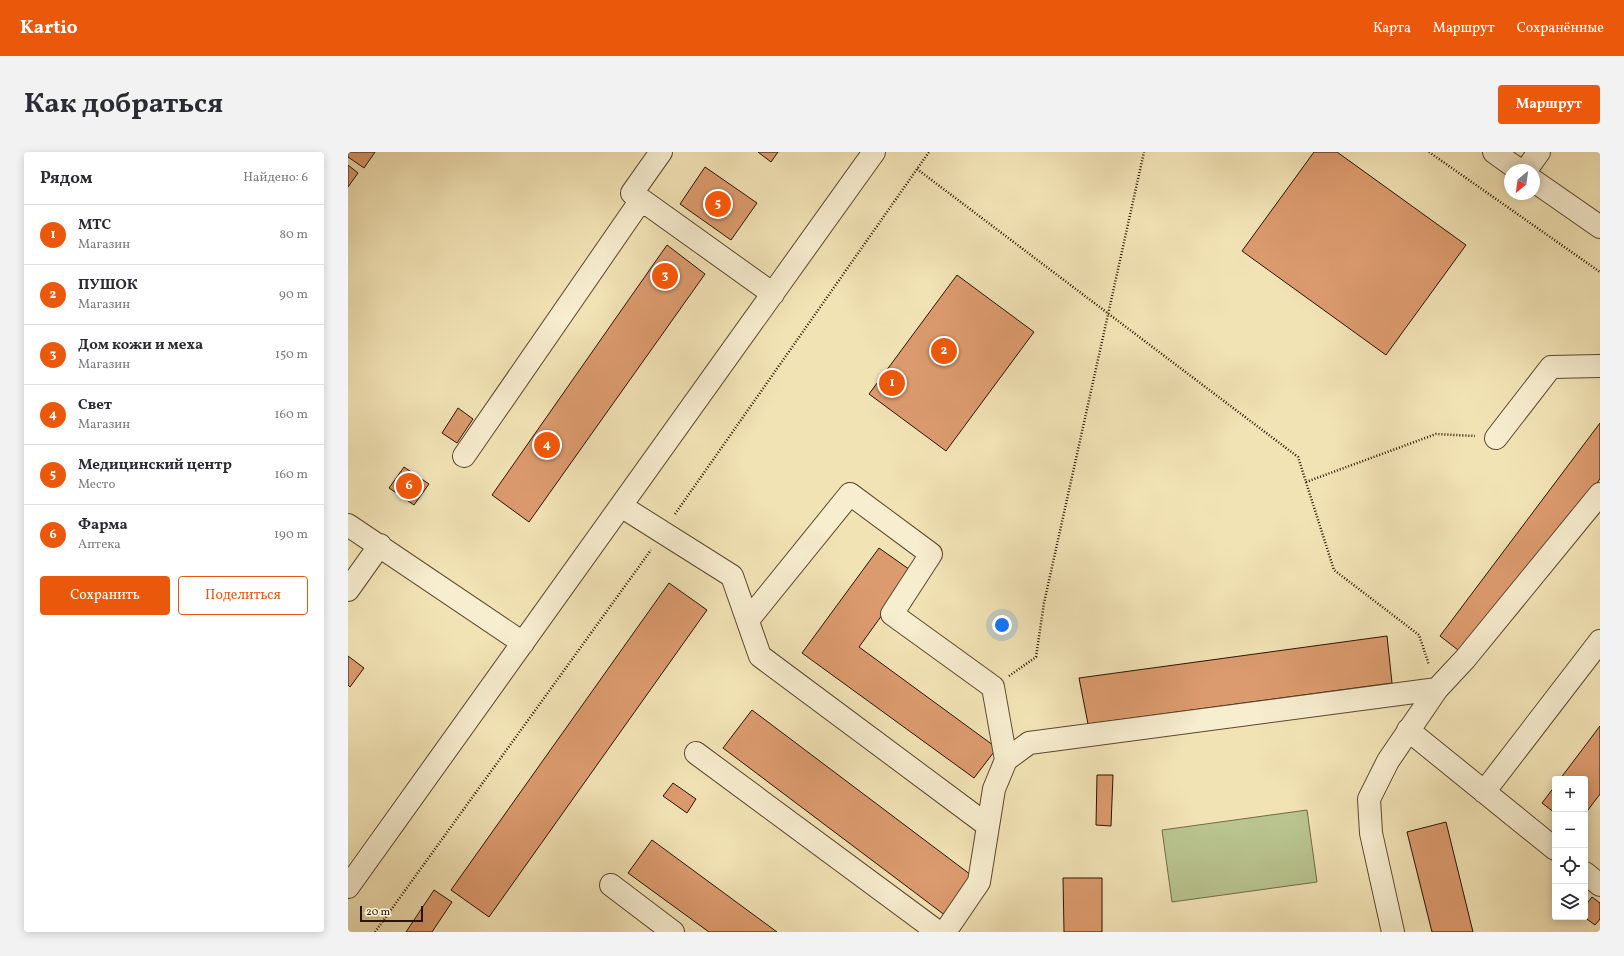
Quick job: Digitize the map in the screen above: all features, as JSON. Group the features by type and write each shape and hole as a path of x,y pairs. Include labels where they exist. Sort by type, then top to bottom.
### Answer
{"street":[{"path":"661,152 632,193 773,294"},
{"path":"348,887 874,152"},
{"path":"1494,152 1511,164"},
{"path":"1530,164 1538,152"},
{"path":"1540,185 1600,227"},
{"path":"464,456 641,200"},
{"path":"1496,438 1551,367 1600,366"},
{"path":"748,620 850,494 931,554 892,614 994,687 1006,760"},
{"path":"1393,932 1371,833 1369,800 1388,761 1437,689 1465,659 1600,494"},
{"path":"621,506 732,576 760,656 987,825"},
{"path":"348,524 523,643"},
{"path":"348,590 380,546"},
{"path":"1484,792 1600,642"},
{"path":"945,932 979,882 994,789 1006,760 1029,743 1437,689"},
{"path":"1408,730 1554,848"},
{"path":"696,753 938,932"},
{"path":"1588,875 1600,885"},
{"path":"610,885 673,932"}],"path":[{"path":"994,687 1036,657 1044,603 1144,152"},
{"path":"1429,152 1600,272"},
{"path":"917,169 1298,457 1334,570 1419,635 1437,689"},
{"path":"1306,482 1436,434 1496,438"}],"green space":[{"path":"1307,810 1317,882 1172,902 1162,830"}],"building":[{"path":"348,152 375,152 364,168 348,157"},
{"path":"758,152 778,152 771,162"},
{"path":"1314,152 1337,152 1466,245 1386,355 1242,251"},
{"path":"348,165 358,173 348,187"},
{"path":"705,167 757,203 731,240 680,204"},
{"path":"667,245 705,274 529,522 492,495"},
{"path":"957,275 1034,332 946,451 869,394"},
{"path":"458,408 473,419 457,443 442,433"},
{"path":"1600,423 1600,479 1467,657 1440,636"},
{"path":"404,467 429,484 414,505 389,488"},
{"path":"879,548 913,572 859,647 997,748 974,778 802,653"},
{"path":"669,583 707,610 489,917 451,890"},
{"path":"1387,636 1392,683 1088,724 1079,678"},
{"path":"348,656 364,668 350,687 348,685"},
{"path":"752,710 979,881 950,919 723,748"},
{"path":"1600,726 1600,794 1588,810 1588,776 1562,776"},
{"path":"1097,775 1113,775 1111,826 1096,825"},
{"path":"673,783 696,799 687,813 663,796"},
{"path":"1552,790 1552,811 1542,803"},
{"path":"1446,822 1473,932 1432,932 1407,832"},
{"path":"652,840 777,932 709,932 628,873"},
{"path":"1063,878 1102,878 1102,932 1064,932"},
{"path":"434,890 452,902 432,932 406,932"},
{"path":"1592,897 1600,903 1600,919 1595,925 1588,920 1588,902"}],"place":[{"name":"Медицинский центр","path":"718,204"},
{"name":"Дом кожи и меха","path":"665,276"},
{"name":"ПУШОК","path":"944,351"},
{"name":"МТС","path":"892,383"},
{"name":"Свет","path":"547,445"},
{"name":"Фарма","path":"409,486"}]}
